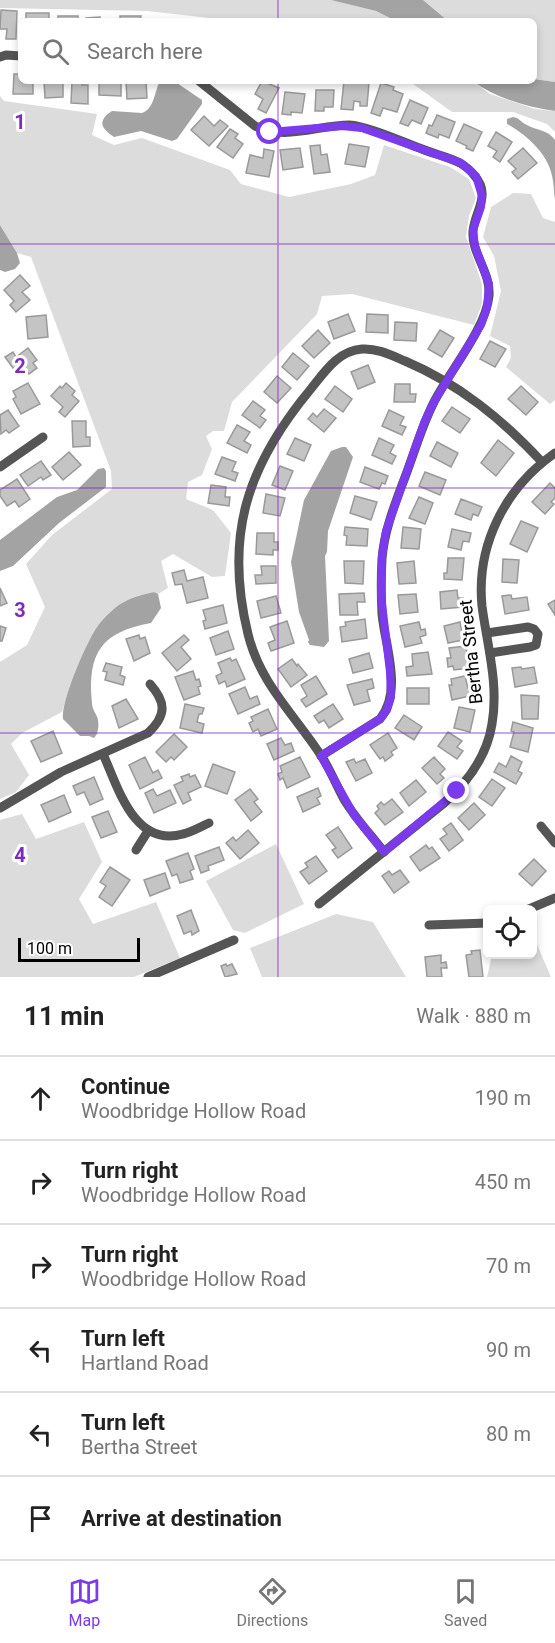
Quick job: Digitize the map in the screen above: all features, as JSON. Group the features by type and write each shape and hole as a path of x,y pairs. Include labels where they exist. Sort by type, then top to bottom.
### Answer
{"street":[{"path":"0,57 18,56"},
{"path":"203,84 263,130 279,132 352,125 461,163 476,176 482,196 473,238 489,284 487,308 481,325 424,423 386,531 382,556 381,595 391,697 387,710 380,719 321,756"},
{"path":"480,185 491,181"},
{"path":"384,852 354,815 321,756 262,675 248,637 242,609 239,572 243,518 250,491 270,444 286,419 334,361 346,353 366,349 384,352 447,382 489,411 520,438 542,462"},
{"path":"0,467 43,436"},
{"name":"Bertha Street","path":"319,904 457,791 480,759 492,725 495,703 495,686 481,587 487,545 508,500 522,481 555,453"},
{"path":"487,633 528,627 534,628 538,634 536,645 490,653"},
{"path":"0,808 61,772 148,733 155,727 162,705 160,696 150,684"},
{"path":"103,754 128,808 136,820 148,831 171,836 183,834 209,823"},
{"path":"541,826 555,843"},
{"path":"136,850 148,831"},
{"path":"537,906 555,898"},
{"path":"429,925 483,923"},
{"path":"148,977 234,940"}],"shaded area":[{"path":"0,0 331,0 376,11 390,18 210,18 147,11 0,8"},
{"path":"331,0 423,0 444,18 390,18 376,11"},
{"path":"423,0 555,0 555,82 537,79 537,18 444,18"},
{"path":"537,79 555,82 555,111 512,101 477,84 537,84"},
{"path":"159,84 178,84 202,100 202,104 177,139 172,141 141,131 114,137 106,131 102,124 104,118 112,111 142,113 152,104"},
{"path":"413,84 476,84 490,94 535,109 555,111 555,132 547,124 513,112 452,112"},
{"path":"0,96 4,101 97,114 92,135 114,145 142,138 230,170 241,184 289,197 351,184 375,175 384,145 450,167 469,179 476,198 469,216 466,237 482,284 482,304 474,325 352,294 322,296 317,314 232,402 224,431 213,431 206,436 212,449 202,475 188,482 186,499 213,510 231,533 225,576 212,577 173,554 161,561 168,588 158,594 154,592 138,596 70,685 62,712 22,733 11,744 29,775 16,792 0,799 0,662 27,645 45,607 26,564 52,535 112,489 111,471 31,257 17,253 0,225"},
{"path":"513,117 549,134 555,140 555,200 548,163 530,140 507,124 507,119"},
{"path":"513,193 531,194 543,218 555,222 555,400 550,404 506,367 511,358 510,346 490,336 501,291 494,256 483,237 491,207"},
{"path":"0,225 17,253 20,263 15,269 5,272 0,270"},
{"path":"346,447 353,457 328,531 325,556 329,641 324,647 310,645 308,642 299,612 291,562 304,500 331,451"},
{"path":"104,468 106,487 59,523 13,566 0,571 0,540 57,497 77,490 98,469"},
{"path":"154,592 158,594 161,608 151,623 120,632 101,647 92,670 91,685 92,705 98,722 98,731 94,738 80,736 63,719 63,711 74,675 90,640 101,622 115,608 133,598"},
{"path":"22,814 36,839 84,822 102,862 79,899 93,924 156,902 180,958 134,977 0,977 0,820"},
{"path":"276,844 304,904 245,933 233,930 206,881"},
{"path":"336,914 373,922 406,977 262,977 250,948"},
{"path":"537,944 551,977 487,977 491,959 537,959"}],"building":[{"path":"1,10 17,11 16,39 6,39 7,29 0,29"},
{"path":"26,13 49,13 49,18 26,18"},
{"path":"58,16 78,16 78,18 58,18"},
{"path":"120,16 141,16 141,18 120,18"},
{"path":"14,74 18,74 18,84 33,84 33,94 13,94"},
{"path":"44,84 63,84 63,97 45,98"},
{"path":"72,84 88,85 88,104 71,103"},
{"path":"99,84 121,84 121,96 99,95"},
{"path":"126,84 146,84 147,98 127,99"},
{"path":"260,84 269,84 279,88 266,113 258,109 263,99 255,94"},
{"path":"344,84 369,84 367,106 360,106 360,102 354,101 353,110 341,109"},
{"path":"381,84 394,87 393,90 403,94 397,112 383,108 380,116 371,113"},
{"path":"316,90 334,90 333,107 324,107 324,111 315,111"},
{"path":"285,92 305,94 302,113 282,114"},
{"path":"410,100 428,108 421,124 412,120 408,126 400,123"},
{"path":"437,115 455,122 449,138 439,134 438,138 426,133"},
{"path":"204,116 214,126 220,120 228,126 209,146 191,130"},
{"path":"464,124 482,132 473,151 456,141"},
{"path":"230,129 238,134 235,138 243,144 233,158 217,147"},
{"path":"496,132 512,142 500,162 493,157 497,151 488,146"},
{"path":"349,144 369,147 365,167 345,164"},
{"path":"320,145 321,155 327,154 330,172 314,174 310,146"},
{"path":"300,148 303,167 283,170 280,150"},
{"path":"523,148 537,163 518,179 512,172 516,169 508,161"},
{"path":"264,149 274,151 269,177 246,173 250,155 263,158"},
{"path":"20,275 30,286 22,292 30,300 16,312 10,305 14,301 4,290"},
{"path":"348,314 355,331 334,339 328,322"},
{"path":"367,314 388,315 388,333 366,332"},
{"path":"46,315 48,337 28,339 26,317"},
{"path":"395,322 417,323 416,341 394,340"},
{"path":"318,330 330,343 314,358 302,346"},
{"path":"440,330 454,338 442,357 428,349"},
{"path":"490,341 506,349 495,367 480,359"},
{"path":"28,348 37,360 33,363 37,368 29,374 25,370 18,375 5,357 13,352 16,357"},
{"path":"293,353 309,366 297,380 282,367"},
{"path":"368,365 375,382 358,389 351,372"},
{"path":"277,376 291,388 277,403 264,392"},
{"path":"28,383 40,404 21,414 13,399 16,397 13,391"},
{"path":"66,383 75,391 72,395 79,401 65,417 59,412 63,407 51,396"},
{"path":"395,384 410,384 410,394 416,394 415,402 394,402"},
{"path":"335,386 352,399 343,412 325,399"},
{"path":"521,386 538,402 526,415 508,399"},
{"path":"253,401 265,410 260,416 266,420 260,428 242,415"},
{"path":"452,407 470,419 460,433 442,421"},
{"path":"324,409 336,418 324,432 308,419 313,413 317,417"},
{"path":"8,410 19,426 9,433 6,430 1,434 0,415"},
{"path":"389,410 404,417 400,425 406,427 402,435 382,426"},
{"path":"72,421 86,421 86,437 90,437 90,446 73,447"},
{"path":"237,425 250,432 244,441 251,445 247,453 227,443"},
{"path":"295,438 311,445 304,461 287,454"},
{"path":"379,438 394,445 390,453 396,456 392,464 372,455"},
{"path":"498,440 514,453 496,476 481,463"},
{"path":"437,442 458,453 451,467 430,456"},
{"path":"69,452 81,465 63,480 52,467"},
{"path":"222,457 236,462 232,471 238,473 235,481 215,474"},
{"path":"41,461 51,475 43,480 41,477 28,486 20,475"},
{"path":"280,466 293,471 285,490 272,485"},
{"path":"365,467 388,476 385,484 382,483 379,489 360,482"},
{"path":"425,472 446,480 440,495 419,486"},
{"path":"17,479 30,499 19,507 15,501 7,506 0,496 0,490"},
{"path":"550,483 555,488 555,498 551,502 554,504 545,514 532,502"},
{"path":"211,485 226,487 225,497 230,497 229,506 208,503"},
{"path":"266,494 285,498 280,516 263,513"},
{"path":"355,496 377,502 371,520 350,513"},
{"path":"419,497 433,503 425,524 409,518"},
{"path":"461,499 482,507 478,516 473,514 471,520 455,514"},
{"path":"521,521 538,528 527,552 510,544"},
{"path":"345,527 368,529 367,546 346,545"},
{"path":"403,527 421,529 419,549 401,548"},
{"path":"452,529 471,533 469,542 463,541 461,550 448,547"},
{"path":"257,533 274,533 274,542 278,542 278,550 273,550 273,555 256,554"},
{"path":"448,558 464,558 462,580 444,579 444,573 447,573"},
{"path":"503,559 519,560 517,583 502,582"},
{"path":"344,561 364,561 363,584 345,583"},
{"path":"414,561 416,583 399,584 397,563"},
{"path":"261,566 276,566 276,583 256,584 255,575 262,575"},
{"path":"184,570 187,581 203,577 208,598 187,603 182,584 175,585 172,573"},
{"path":"0,588 7,603 0,606"},
{"path":"457,590 458,598 463,598 463,607 441,609 440,592"},
{"path":"364,593 365,602 357,602 358,615 340,615 339,594"},
{"path":"416,594 418,612 400,614 398,595"},
{"path":"511,595 512,599 527,597 529,610 505,614 502,596"},
{"path":"276,596 281,613 261,618 257,601"},
{"path":"555,600 555,615 548,604"},
{"path":"223,605 227,623 205,629 203,621 206,620 203,610"},
{"path":"365,619 367,638 342,642 340,627 346,626 345,622"},
{"path":"287,621 294,643 271,651 268,643 275,640 270,627"},
{"path":"419,622 421,630 425,629 426,635 420,637 422,643 405,647 400,626"},
{"path":"460,622 462,632 467,631 468,639 448,643 444,626"},
{"path":"0,626 6,628 2,641 0,641"},
{"path":"228,631 234,649 216,655 210,638"},
{"path":"139,635 140,639 145,637 150,653 134,661 126,639"},
{"path":"184,635 189,640 181,647 191,659 177,671 162,653"},
{"path":"466,646 469,668 454,670 453,666 448,667 447,658 451,658 449,648"},
{"path":"428,652 432,674 407,676 406,667 413,666 412,654"},
{"path":"369,653 373,668 353,673 349,659"},
{"path":"230,658 232,661 236,659 245,679 227,687 225,681 219,684 216,676 222,673 218,663"},
{"path":"292,659 307,675 291,687 278,669"},
{"path":"106,663 122,667 120,675 125,677 123,685 105,680 107,672 103,671"},
{"path":"521,667 522,669 534,667 537,683 515,687 512,668"},
{"path":"193,671 196,680 199,679 200,694 184,700 175,677"},
{"path":"316,676 327,694 306,707 301,700 307,696 301,685"},
{"path":"465,676 468,688 472,687 474,695 452,700 449,685 452,685 451,679"},
{"path":"372,679 374,688 367,690 370,701 354,705 347,685"},
{"path":"245,687 250,699 257,696 260,704 238,714 229,694"},
{"path":"407,688 429,688 429,704 407,704"},
{"path":"521,695 539,696 538,719 522,719"},
{"path":"126,699 138,719 119,728 112,706"},
{"path":"185,704 204,708 197,722 204,724 202,733 180,728"},
{"path":"333,704 343,719 329,728 324,720 319,723 314,716"},
{"path":"459,707 475,710 470,732 454,728"},
{"path":"268,709 277,729 261,736 258,729 253,732 249,723 253,721 251,717"},
{"path":"404,715 422,727 414,740 395,728"},
{"path":"513,722 533,728 528,752 510,747 514,732 511,731"},
{"path":"53,731 62,753 41,762 31,741"},
{"path":"448,732 462,741 457,747 463,751 457,759 438,746"},
{"path":"388,733 397,748 391,752 393,755 385,761 383,757 380,759 370,745"},
{"path":"174,734 187,747 174,760 171,757 166,762 156,752"},
{"path":"281,738 285,745 291,743 294,751 274,760 267,744"},
{"path":"511,756 522,762 518,771 522,773 516,784 494,772 499,763 506,767"},
{"path":"145,757 153,773 158,770 162,778 140,789 129,765"},
{"path":"300,757 310,777 287,788 283,778 280,780 278,774 282,772 280,766"},
{"path":"434,757 445,769 440,774 444,778 437,784 422,768"},
{"path":"354,759 356,763 365,759 372,773 356,781 346,762"},
{"path":"213,764 235,772 227,794 205,786"},
{"path":"189,774 190,777 195,775 201,787 188,793 191,800 183,804 174,785 183,781 181,777"},
{"path":"94,777 103,799 90,805 84,792 77,795 73,786"},
{"path":"492,779 505,788 492,806 479,797"},
{"path":"416,780 426,792 409,806 400,793"},
{"path":"318,788 321,796 317,798 320,804 303,812 297,797"},
{"path":"153,789 157,796 170,790 176,803 154,813 145,793"},
{"path":"250,789 258,799 254,802 262,812 251,821 235,800"},
{"path":"64,795 71,812 49,822 41,805"},
{"path":"392,799 403,812 385,825 375,813 381,802 384,805"},
{"path":"474,803 485,815 469,830 458,818"},
{"path":"108,811 117,832 101,838 92,817"},
{"path":"451,823 463,840 449,851 440,839 447,834 443,829"},
{"path":"338,827 352,848 338,858 332,850 336,848 326,835"},
{"path":"248,830 259,843 240,859 226,843 233,837 236,841"},
{"path":"426,845 429,849 432,847 440,858 420,871 410,857"},
{"path":"219,847 224,860 208,866 209,870 201,873 195,856"},
{"path":"188,853 194,869 190,871 193,879 180,883 177,874 172,876 166,861"},
{"path":"316,856 327,871 309,884 300,872 308,867 305,863"},
{"path":"534,859 546,871 532,886 519,874"},
{"path":"110,867 130,880 112,906 99,897 106,886 100,882"},
{"path":"400,870 409,882 394,893 382,876 389,871 392,875"},
{"path":"165,873 170,888 150,896 144,880"},
{"path":"191,910 199,931 192,935 191,931 184,934 177,916"},
{"path":"480,950 483,977 469,977 466,955 472,954 471,951"},
{"path":"441,955 441,963 446,962 447,968 441,968 442,977 427,977 425,957"},
{"path":"226,964 227,966 232,964 237,974 225,977 221,966"}],"route":[{"path":"270,132 352,125 461,163 476,176 480,185 481,207 473,230 473,238 489,284 487,308 481,325 434,402 424,423 386,531 382,556 381,595 391,697 387,710 380,719 321,756 354,815 384,852 457,791"}]}
